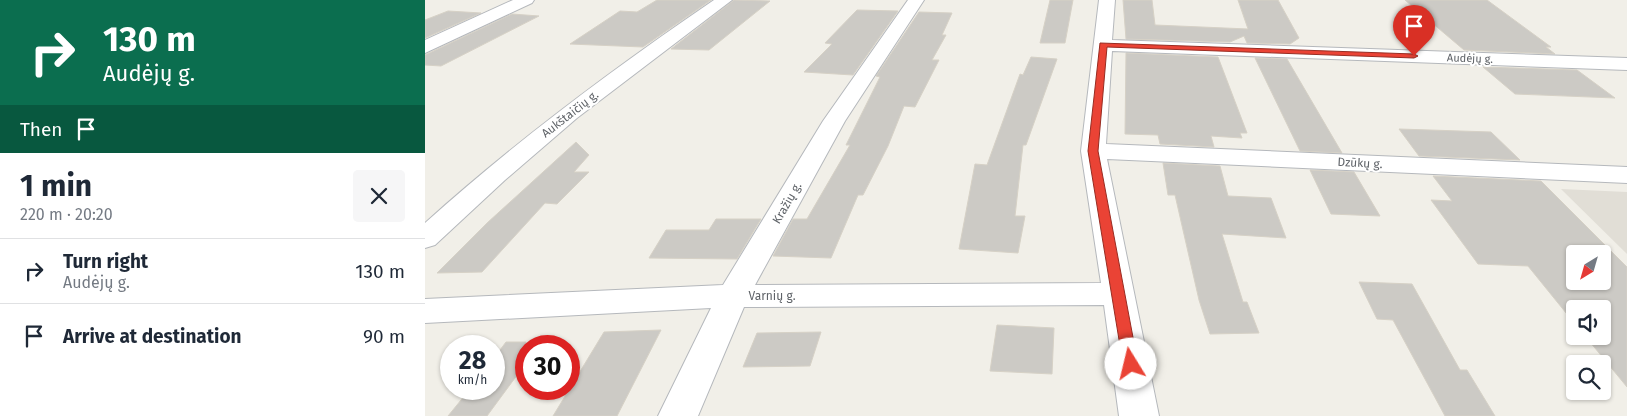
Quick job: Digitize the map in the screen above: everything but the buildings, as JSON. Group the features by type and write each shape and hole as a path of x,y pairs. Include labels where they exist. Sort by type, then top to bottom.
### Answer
{"street":[{"path":"425,47 525,0"},
{"name":"Aukštaičių g.","path":"425,239 469,197 568,114 724,0"},
{"name":"Kražių g.","path":"678,416 733,296 834,122 916,0"},
{"path":"1107,0 1093,151 1139,416"},
{"name":"Audėjų g.","path":"1103,45 1627,64"},
{"name":"Dzūkų g.","path":"1093,151 1627,175"},
{"name":"Varnių g.","path":"425,311 733,296 1119,294"}],"shaded area":[{"path":"1561,189 1627,192 1627,254"}],"route":[{"path":"1131,364 1093,151 1103,45 1414,56"}]}
